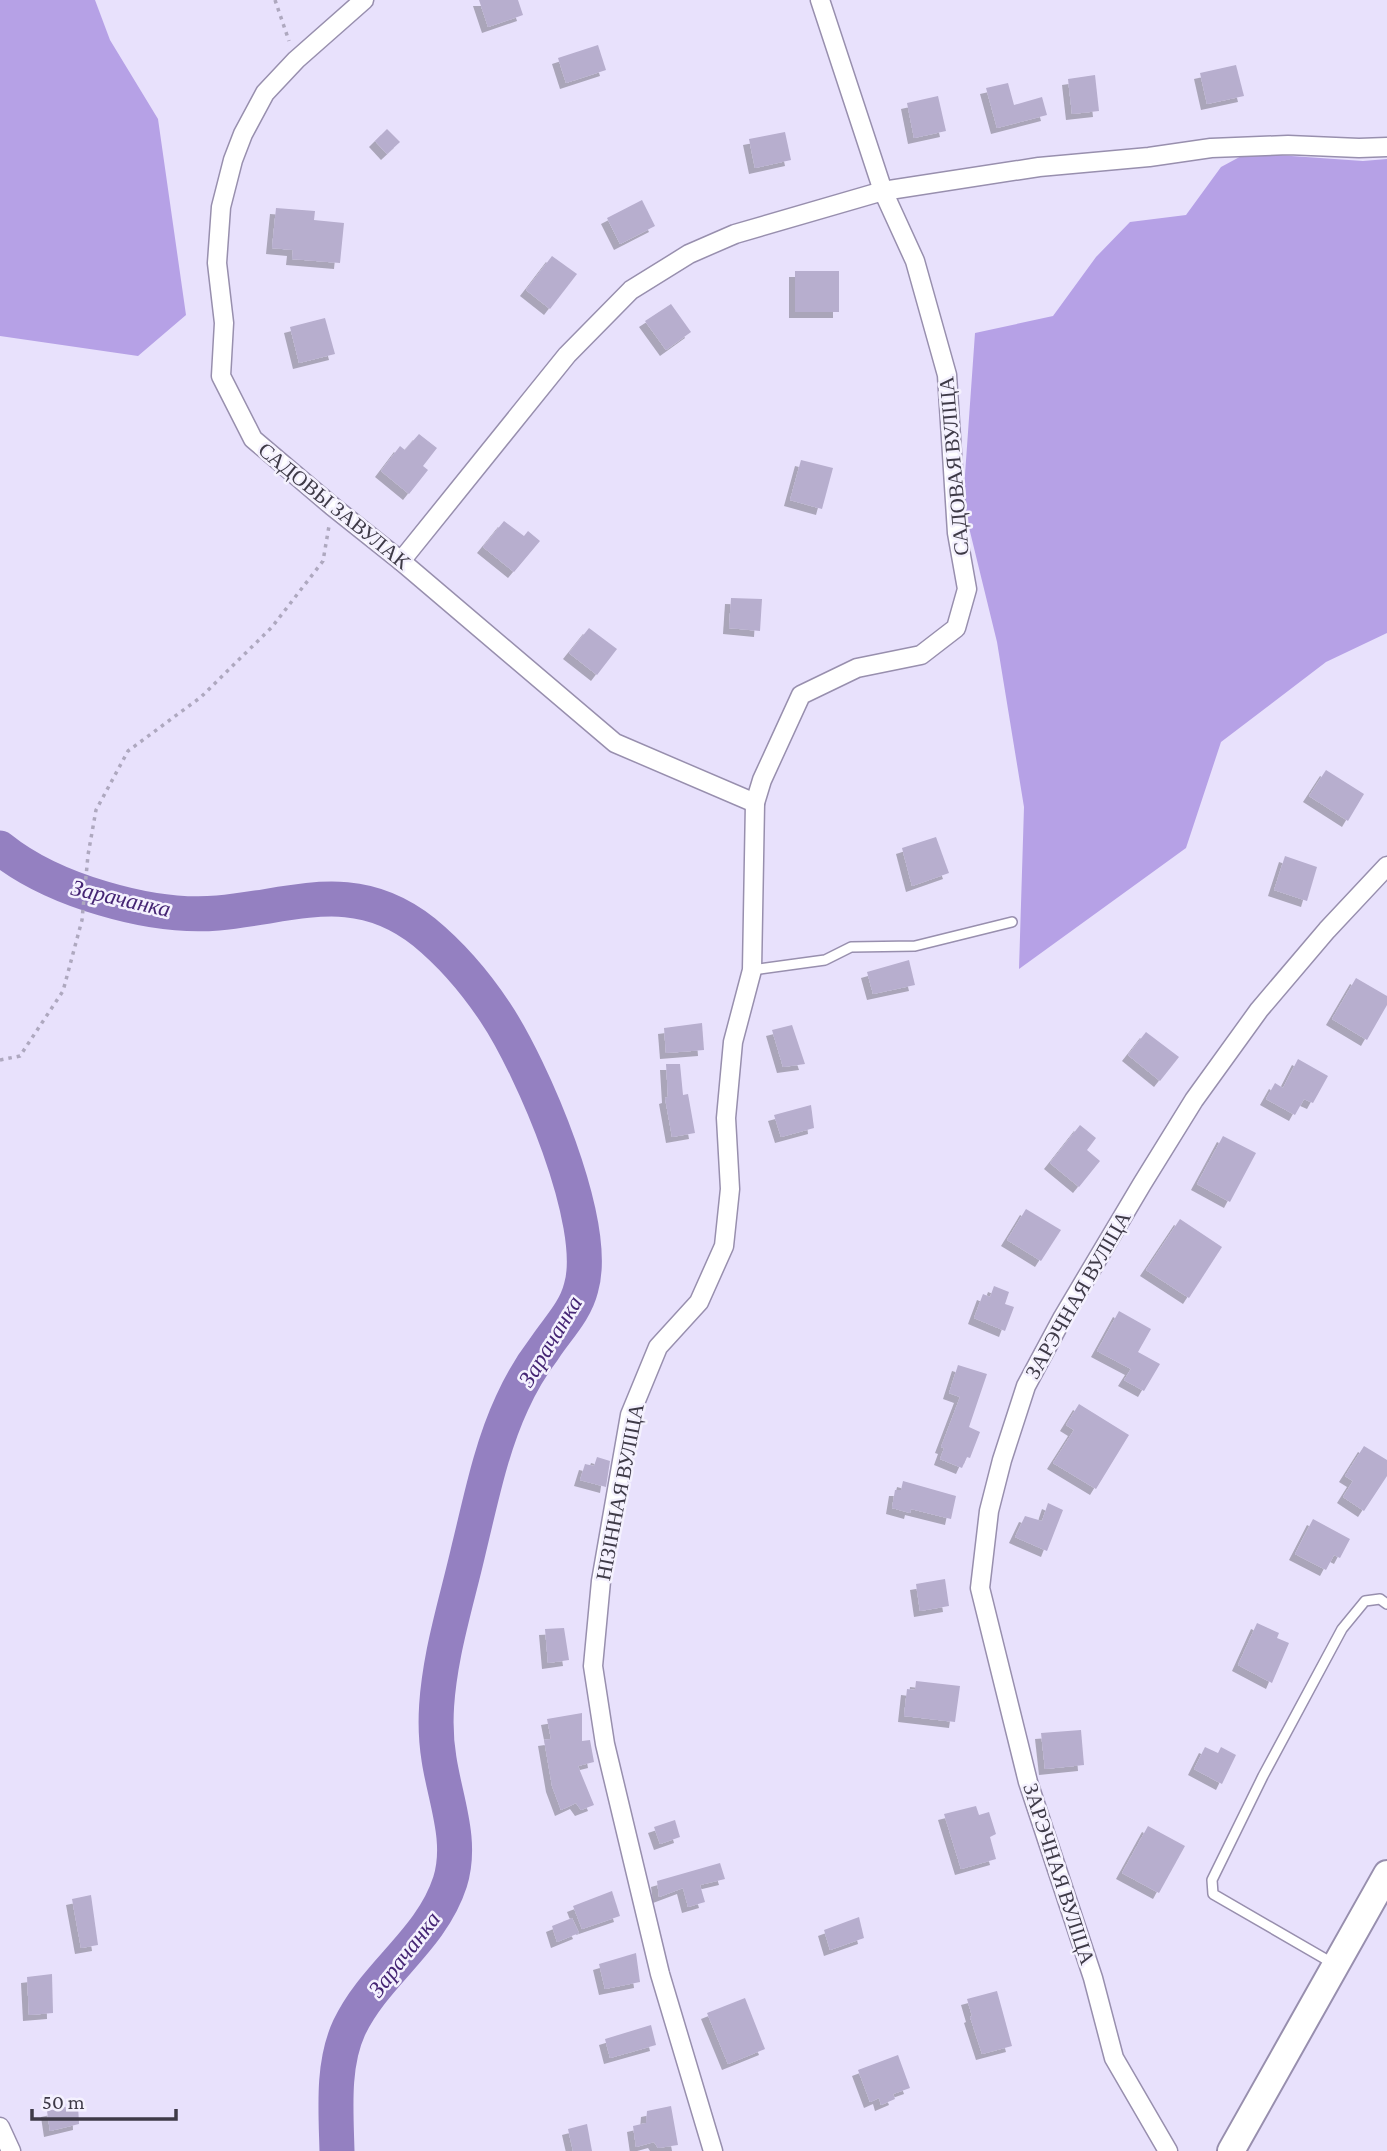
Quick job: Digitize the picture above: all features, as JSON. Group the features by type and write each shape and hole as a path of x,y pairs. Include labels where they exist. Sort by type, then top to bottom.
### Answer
{"street":[{"name":"САДОВЫ ЗАВУЛАК","path":"364,0 296,60 265,93 243,134 233,160 221,207 217,263 224,323 221,376 253,439 615,743 755,803"},
{"name":"САДОВАЯ ВУЛІЦА","path":"755,803 762,780 801,695 857,668 921,655 956,628 967,589 957,533 947,375 915,261 883,191 820,0"},
{"path":"401,561 568,355 631,290 689,254 735,234 883,191 1039,167 1149,158 1211,148 1288,145 1359,149 1387,147"},
{"name":"НІЗІННАЯ ВУЛІЦА","path":"713,2151 660,1974 605,1744 593,1666 601,1581 631,1415 658,1347 699,1302 724,1246 730,1189 726,1118 733,1042 752,970 755,803"},
{"name":"ЗАРЭЧНАЯ ВУЛІЦА","path":"1168,2151 1114,2058 1093,1978 1028,1782 980,1588 989,1511 1002,1460 1027,1386 1063,1317 1123,1215 1194,1100 1259,1010 1326,930 1387,866"},
{"path":"1230,2151 1387,1874"},
{"path":"0,2127 11,2151"}],"lane":[{"path":"752,970 825,960 851,947 915,946 1012,922"},
{"path":"1336,1965 1213,1894 1212,1880 1263,1776 1342,1629 1365,1601 1380,1600 1387,1604"}],"path":[{"path":"275,0 296,60"},
{"path":"0,1060 20,1056 63,991 82,920 96,810 128,751 201,697 272,627 324,561 332,506"}],"shaded area":[{"path":"0,0 95,0 110,40 158,119 186,315 138,356 0,336"},
{"path":"1247,153 1363,161 1387,159 1387,633 1326,662 1221,742 1186,848 1019,969 1024,807 997,642 963,503 975,333 1053,316 1096,257 1130,222 1186,215 1221,167"}],"building":[{"path":"479,0 518,0 523,15 488,27"},
{"path":"598,45 606,70 566,83 558,58"},
{"path":"1236,65 1244,96 1207,104 1200,73"},
{"path":"1095,75 1099,111 1072,114 1068,79"},
{"path":"1008,83 1014,105 1042,97 1047,115 997,128 986,88"},
{"path":"938,96 946,131 914,138 907,103"},
{"path":"387,129 400,142 387,154 375,141"},
{"path":"785,132 791,160 755,168 749,139"},
{"path":"642,200 655,226 620,244 607,218"},
{"path":"276,208 315,211 314,220 344,223 340,263 292,259 293,250 272,248"},
{"path":"552,256 577,274 550,309 526,290"},
{"path":"795,271 839,271 839,312 795,312"},
{"path":"671,304 691,332 666,350 645,321"},
{"path":"325,318 335,354 299,363 290,327"},
{"path":"419,434 437,448 423,466 428,470 409,494 381,471 400,446 405,450"},
{"path":"801,460 833,468 822,509 790,500"},
{"path":"504,521 524,536 528,531 540,541 514,572 483,547"},
{"path":"731,598 762,599 760,631 729,628"},
{"path":"589,628 617,649 597,675 569,653"},
{"path":"1326,770 1364,794 1348,821 1309,796"},
{"path":"936,837 949,873 912,886 902,848"},
{"path":"1285,856 1317,867 1307,901 1274,890"},
{"path":"909,960 915,985 873,994 867,972"},
{"path":"1356,978 1387,996 1387,1005 1367,1040 1332,1019"},
{"path":"702,1023 704,1050 666,1053 664,1028"},
{"path":"792,1025 805,1064 783,1067 772,1030"},
{"path":"1146,1032 1179,1057 1160,1081 1128,1055"},
{"path":"1298,1059 1328,1076 1313,1103 1304,1099 1295,1115 1266,1099 1275,1083 1283,1088"},
{"path":"666,1064 680,1064 683,1095 688,1094 695,1133 672,1137 665,1098 668,1097"},
{"path":"811,1105 814,1128 781,1137 774,1115"},
{"path":"1080,1125 1096,1138 1087,1150 1100,1161 1079,1187 1050,1163"},
{"path":"1223,1136 1256,1153 1230,1202 1197,1184"},
{"path":"1026,1209 1061,1230 1041,1261 1007,1240"},
{"path":"1180,1219 1222,1247 1189,1298 1146,1270"},
{"path":"994,1286 1009,1292 1005,1304 1014,1307 1005,1331 974,1318 983,1294 990,1297"},
{"path":"1119,1311 1151,1329 1138,1352 1160,1364 1144,1391 1124,1380 1131,1369 1097,1351"},
{"path":"958,1365 987,1374 969,1427 980,1432 970,1458 967,1457 962,1468 940,1459 944,1448 941,1447 960,1397 949,1393"},
{"path":"1079,1404 1129,1435 1096,1489 1053,1463 1074,1430 1066,1425"},
{"path":"1364,1446 1387,1460 1387,1476 1364,1511 1343,1497 1353,1481 1345,1476"},
{"path":"597,1457 610,1461 606,1487 580,1480 585,1464 594,1466"},
{"path":"903,1481 956,1496 951,1519 911,1509 910,1513 892,1508 895,1490 901,1490"},
{"path":"1048,1503 1063,1510 1047,1551 1015,1537 1025,1516 1042,1521"},
{"path":"1313,1519 1350,1539 1340,1558 1334,1555 1326,1570 1295,1554"},
{"path":"945,1579 949,1606 920,1611 916,1584"},
{"path":"1257,1623 1279,1633 1277,1638 1289,1643 1272,1683 1238,1665"},
{"path":"564,1628 569,1660 548,1663 545,1629"},
{"path":"916,1681 960,1686 955,1722 904,1716 907,1689 915,1690"},
{"path":"582,1713 582,1741 590,1740 594,1762 578,1766 594,1805 581,1810 576,1803 561,1810 552,1786 544,1740 551,1739 547,1719"},
{"path":"1081,1730 1084,1765 1045,1769 1041,1733"},
{"path":"1205,1747 1218,1753 1221,1747 1236,1755 1222,1784 1194,1769"},
{"path":"976,1806 979,1815 989,1812 996,1834 990,1837 996,1859 961,1869 944,1814"},
{"path":"675,1820 680,1837 660,1844 654,1827"},
{"path":"1148,1826 1185,1846 1159,1893 1122,1873"},
{"path":"720,1863 725,1879 700,1885 705,1902 688,1907 683,1888 659,1897 657,1881"},
{"path":"612,1891 620,1916 582,1929 573,1906"},
{"path":"91,1895 98,1945 81,1948 72,1899"},
{"path":"859,1917 864,1938 830,1950 824,1930"},
{"path":"572,1918 579,1933 557,1942 552,1926"},
{"path":"636,1953 640,1982 605,1989 599,1964"},
{"path":"52,1974 53,2013 29,2015 27,1977"},
{"path":"997,1991 1012,2046 982,2054 967,1999"},
{"path":"745,1998 765,2049 728,2064 707,2013"},
{"path":"651,2025 656,2045 610,2058 605,2039"},
{"path":"898,2055 910,2088 893,2094 895,2099 881,2105 879,2098 870,2102 858,2070"},
{"path":"78,2104 79,2124 50,2131 47,2111"},
{"path":"671,2106 678,2145 658,2148 654,2142 636,2147 633,2126 646,2123 647,2111"},
{"path":"587,2124 592,2151 573,2151 568,2129"}],"waterway":[{"name":"Зарачанка","path":"0,848 47,877 74,889 133,906 192,914 246,910 324,899 374,905 398,915 424,932 444,950 495,1012 527,1069 559,1147 572,1187 581,1226 584,1260 581,1288 570,1313 526,1375 505,1420 482,1492 442,1665 436,1732 452,1820 454,1867 441,1903 430,1922 373,1990 349,2028 337,2073 337,2151"}]}
